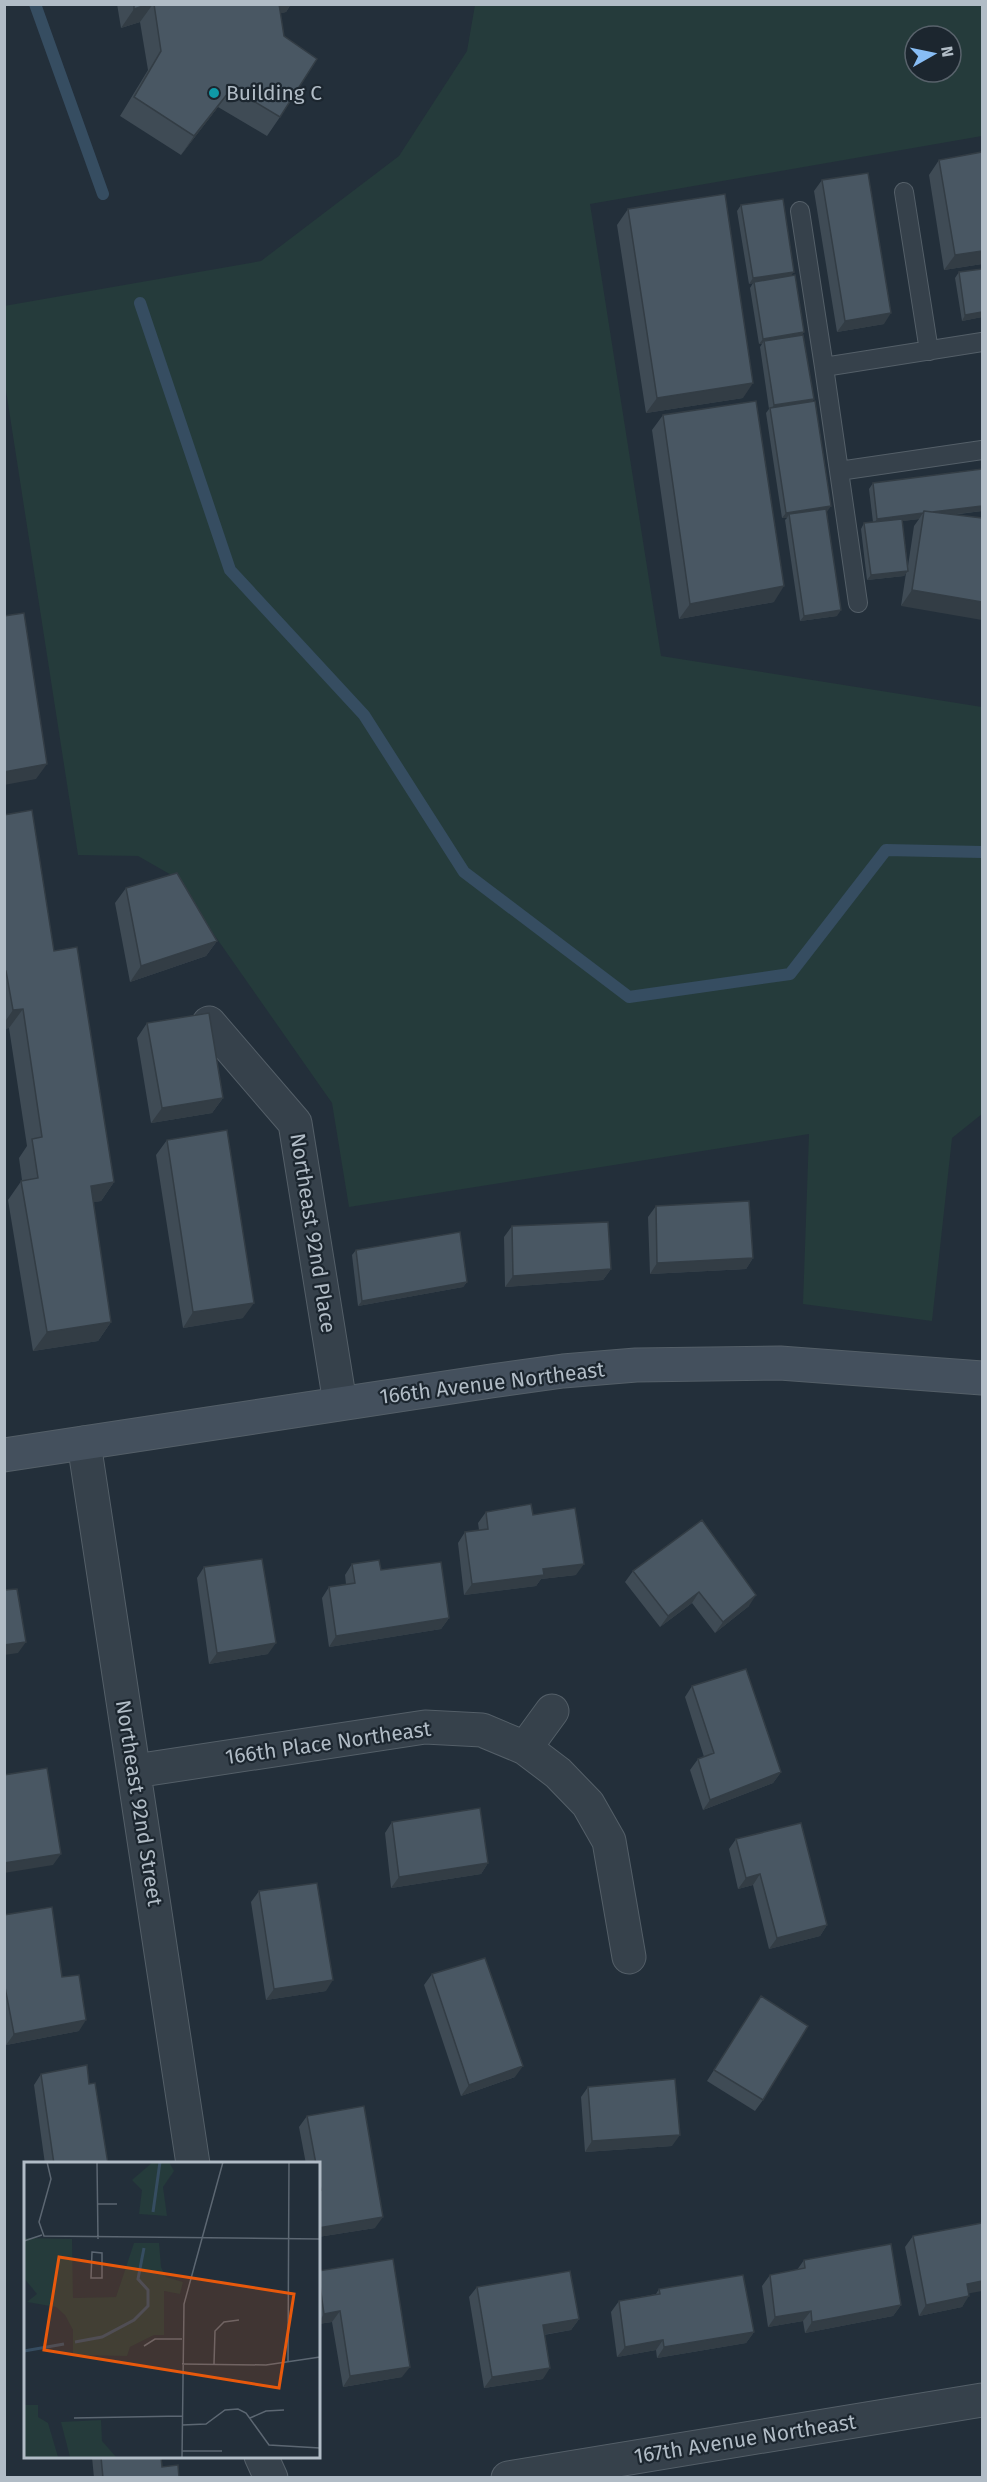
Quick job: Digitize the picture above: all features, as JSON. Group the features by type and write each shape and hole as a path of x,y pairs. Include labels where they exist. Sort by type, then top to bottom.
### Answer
{"street":[{"name":"Northeast 92nd Place","path":"209,1023 295,1123 340,1403"},
{"name":"166th Avenue Northeast","path":"4,1455 563,1371 636,1365 780,1363 982,1378"},
{"name":"Northeast 92nd Street","path":"84,1443 194,2162"},
{"path":"525,1748 552,1711"},
{"name":"166th Place Northeast","path":"135,1771 425,1726 482,1730 525,1748 558,1773 588,1804 609,1841 628,1957"},
{"name":"167th Avenue Northeast","path":"508,2478 982,2400"},
{"path":"261,2458 271,2478"}],"lane":[{"path":"904,192 929,351"},
{"path":"800,211 858,603"},
{"path":"824,367 982,342"},
{"path":"839,471 982,450"}],"green space":[{"path":"475,5 982,5 982,136 590,204 661,656 982,707 982,1114 952,1138 932,1321 803,1304 809,1134 349,1207 332,1103 173,876 138,856 78,855 5,384 4,306 261,261 399,156 467,51"}],"building":[{"path":"134,4 149,4 134,9"},
{"name":"Building C","path":"154,4 279,4 284,36 317,59 280,117 232,88 194,136 134,97 161,51"},
{"path":"982,152 982,251 955,255 939,160"},
{"path":"868,173 891,313 845,321 822,180"},
{"path":"725,194 753,383 657,398 628,209"},
{"path":"783,199 794,272 753,278 741,205"},
{"path":"982,269 982,312 965,315 959,272"},
{"path":"795,275 804,332 763,339 754,282"},
{"path":"803,335 814,399 774,405 764,341"},
{"path":"756,401 784,586 690,604 663,415"},
{"path":"815,401 831,506 786,513 770,408"},
{"path":"982,469 982,506 924,511 923,513 877,519 873,483"},
{"path":"826,509 841,610 804,616 789,514"},
{"path":"924,511 982,518 982,602 912,590"},
{"path":"902,519 908,571 871,575 864,523"},
{"path":"24,613 47,764 4,772 4,616"},
{"path":"32,810 54,951 77,947 114,1182 91,1186 111,1322 47,1332 21,1181 38,1178 32,1139 42,1137 23,1009 13,1010 6,971 4,971 4,815"},
{"path":"177,873 217,941 141,966 126,888"},
{"path":"209,1013 223,1098 162,1108 147,1023"},
{"path":"227,1130 254,1303 193,1312 167,1140"},
{"path":"749,1201 753,1258 657,1263 656,1206"},
{"path":"608,1222 611,1269 513,1276 512,1226"},
{"path":"460,1232 467,1282 362,1301 356,1250"},
{"path":"531,1504 533,1515 575,1508 584,1564 543,1569 544,1575 472,1584 465,1532 488,1529 486,1512"},
{"path":"702,1520 756,1595 723,1622 699,1592 668,1616 633,1571"},
{"path":"262,1559 276,1643 217,1653 204,1567"},
{"path":"379,1560 381,1570 441,1562 449,1618 336,1636 329,1587 355,1583 352,1564"},
{"path":"17,1589 26,1642 4,1645 4,1590"},
{"path":"746,1669 781,1772 710,1800 698,1759 714,1753 692,1686"},
{"path":"47,1768 61,1854 4,1863 4,1775"},
{"path":"480,1808 488,1863 399,1877 392,1822"},
{"path":"801,1823 827,1925 777,1938 760,1874 746,1878 736,1839"},
{"path":"317,1883 333,1980 274,1989 259,1891"},
{"path":"52,1907 62,1977 79,1975 86,2020 14,2034 4,1982 4,1915"},
{"path":"485,1958 523,2066 469,2085 432,1974"},
{"path":"761,1996 808,2026 763,2100 714,2070"},
{"path":"87,2065 89,2084 95,2083 108,2162 54,2162 41,2074"},
{"path":"675,2079 680,2135 592,2141 588,2087"},
{"path":"364,2106 383,2217 320,2228 320,2162 316,2162 307,2116"},
{"path":"982,2223 982,2281 967,2284 969,2296 926,2305 913,2236"},
{"path":"891,2244 901,2305 812,2322 811,2311 775,2317 770,2275 805,2268 804,2260"},
{"path":"393,2259 410,2367 350,2376 340,2311 324,2314 320,2271"},
{"path":"570,2271 579,2319 543,2325 550,2368 492,2377 477,2287"},
{"path":"743,2275 754,2332 664,2347 663,2340 625,2347 619,2301 660,2294 659,2289"},
{"path":"101,2458 161,2458 162,2467 178,2465 179,2478 103,2478"}],"waterway":[{"path":"35,4 103,194"},
{"path":"140,303 230,570 364,715 464,872 629,997 790,974 886,850 982,852"}],"place":[{"name":"Building C","path":"214,93"}]}
